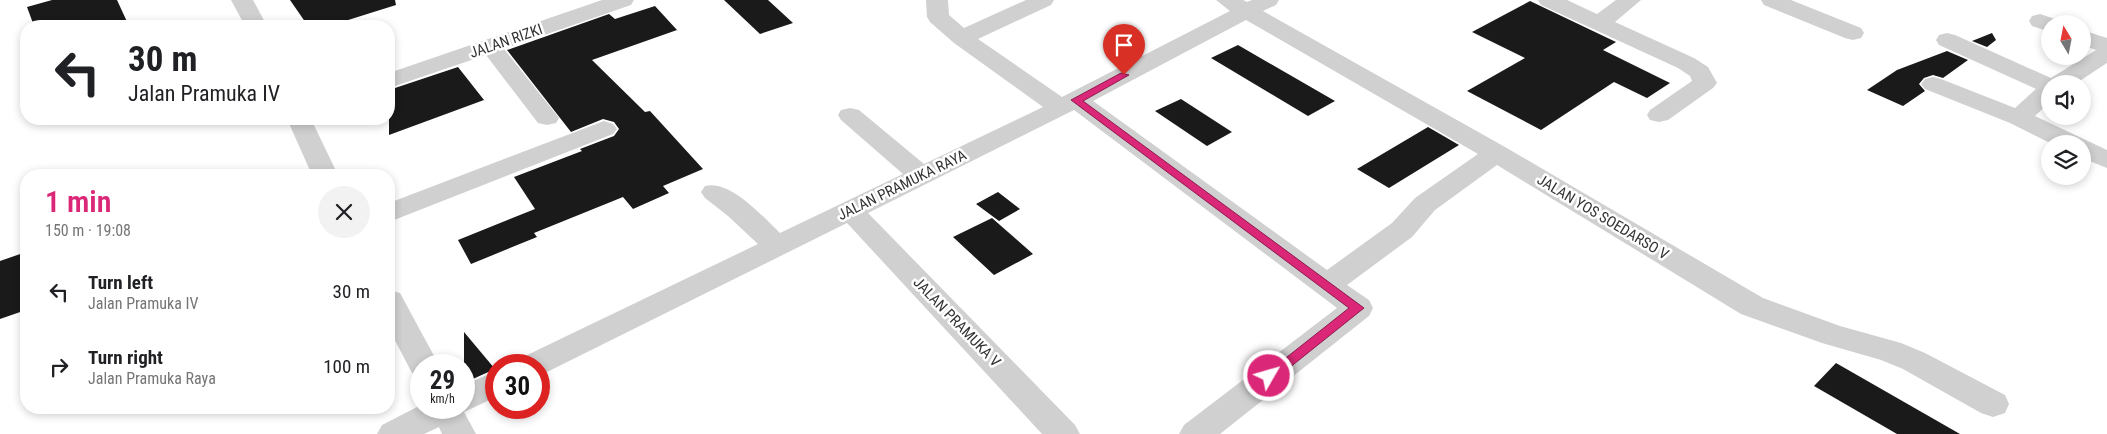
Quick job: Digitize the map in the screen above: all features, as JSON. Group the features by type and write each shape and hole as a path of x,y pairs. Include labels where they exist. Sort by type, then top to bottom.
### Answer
{"street":[{"path":"242,0 247,20"},
{"name":"JALAN RIZKI","path":"395,79 623,0"},
{"path":"938,0 938,17 962,38 1068,104 1328,284 1358,308 1196,434"},
{"path":"962,38 1043,0"},
{"path":"1550,0 1700,72 1704,83 1659,115"},
{"path":"1599,23 1630,0"},
{"path":"1772,0 1853,33"},
{"name":"JALAN PRAMUKA RAYA","path":"550,357 1068,104 1247,4"},
{"name":"JALAN YOS SOEDARSO V","path":"1247,4 1752,306 1832,335 1890,351 1914,361 1993,404"},
{"path":"1946,40 2041,84"},
{"path":"2091,40 2107,46"},
{"path":"491,47 547,118"},
{"path":"2073,75 2107,54"},
{"path":"1933,84 2019,118 2054,135"},
{"path":"2019,118 2041,97"},
{"path":"850,116 922,176"},
{"path":"302,125 322,169"},
{"path":"395,211 604,129"},
{"path":"2091,152 2107,160"},
{"path":"1328,284 1402,230 1425,204 1496,153"},
{"path":"714,192 738,210 777,246"},
{"name":"JALAN PRAMUKA V","path":"850,210 1063,434"},
{"path":"395,312 417,354"},
{"path":"394,434 424,419"},
{"path":"452,419 459,434"}],"building":[{"path":"52,0 117,0 126,20 32,20 27,7"},
{"path":"290,0 395,0 396,5 348,20 304,20"},
{"path":"724,0 768,0 793,23 760,34"},
{"path":"1530,1 1616,42 1603,50 1670,83 1647,98 1614,82 1541,130 1467,91 1525,58 1472,32"},
{"path":"655,6 677,30 592,60 645,112 650,111 703,169 663,186 669,193 633,209 623,197 534,233 537,237 471,264 458,240 535,209 514,177 582,151 580,149 614,136 619,129 614,122 603,119 571,132 507,50 609,14 615,19"},
{"path":"1992,33 1996,40 1987,47 1972,41"},
{"path":"1238,45 1335,101 1308,116 1211,58"},
{"path":"1947,51 1968,60 1943,78 1933,75 1924,78 1919,84 1925,91 1903,106 1867,90 1897,70"},
{"path":"458,67 484,100 389,135 389,125 395,125 395,88"},
{"path":"1181,99 1232,132 1207,146 1155,111"},
{"path":"1428,127 1459,145 1389,188 1357,169"},
{"path":"998,192 1020,209 999,221 976,204"},
{"path":"992,218 1033,254 994,275 953,237"},
{"path":"20,254 20,312 0,319 0,261"},
{"path":"464,332 485,357 485,374 475,378 475,354 464,354"},
{"path":"1836,363 1960,434 1897,434 1814,386"}],"route":[{"path":"1124,75 1076,100 1328,284 1358,308 1269,376"}]}
